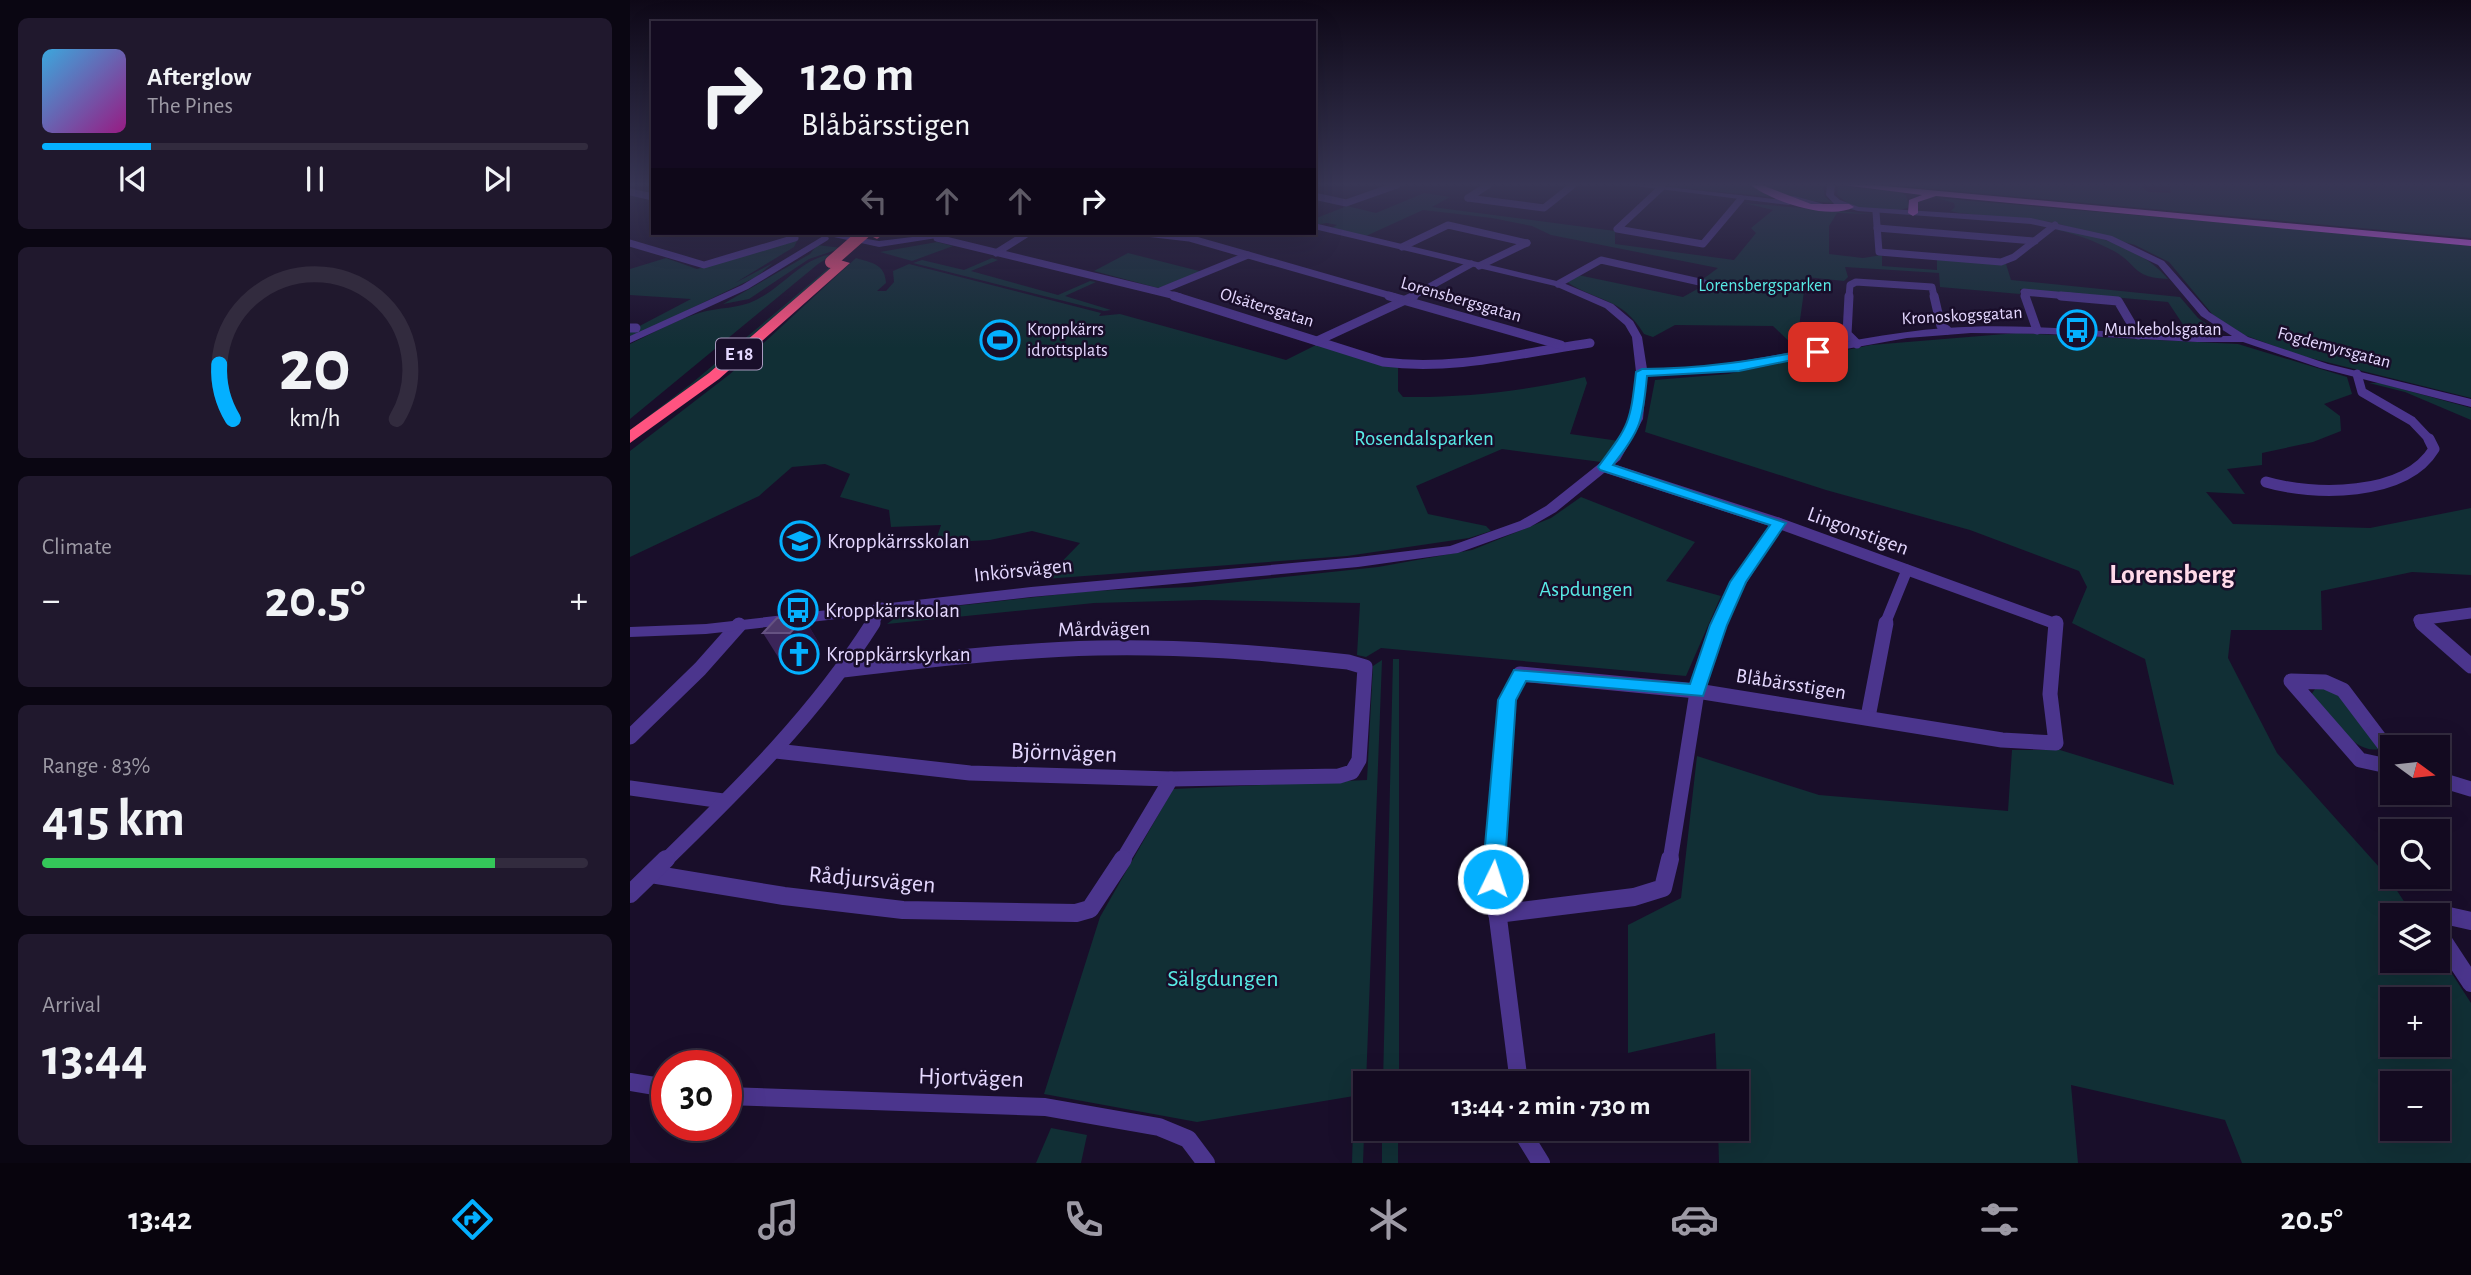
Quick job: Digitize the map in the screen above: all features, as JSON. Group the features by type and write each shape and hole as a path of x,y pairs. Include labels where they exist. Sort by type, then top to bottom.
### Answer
{"highway":[{"name":"E 18","path":"630,439 714,376 864,239"},
{"name":"E 18","path":"630,423 838,262"}],"main road":[{"path":"2452,239 2471,241"},
{"path":"2452,239 2471,241"}],"street":[{"path":"630,243 704,265 791,239"},
{"path":"630,340 746,287 823,239"},
{"path":"853,239 879,244 925,239"},
{"name":"Olsätersgatan","path":"942,239 1160,290 1383,362 1413,368 1457,365 1590,343"},
{"path":"996,253 1018,239"},
{"name":"Lorensbergsgatan","path":"1193,239 1564,346"},
{"name":"Inkörsvägen","path":"630,632 739,625 882,608 1420,555 1464,546 1525,524 1566,499 1605,467 1628,438 1637,419 1642,372 1637,337 1629,323 1597,298 1558,284 1370,239"},
{"path":"1402,247 1418,239"},
{"path":"1317,341 1527,243 1511,239"},
{"path":"1675,239 1703,244 1707,239"},
{"path":"1877,239 1878,252 2001,262 2014,257 2035,241"},
{"path":"2014,239 2035,241"},
{"name":"Fogdemyrsgatan","path":"2112,239 2147,254 2171,271 2205,314 2244,339 2287,356 2471,403"},
{"path":"1160,290 1248,255"},
{"path":"1558,284 1601,260 1704,283"},
{"path":"1857,344 1847,334 1853,283 1932,287 1941,326 1947,330"},
{"path":"2037,330 2024,292 2118,301 2137,335"},
{"name":"Kronoskogsgatan","path":"1642,372 1696,372 1739,367 1947,330 2037,330 2244,339"},
{"path":"2266,482 2299,491 2348,489 2394,479 2427,463 2434,449 2424,430 2404,414 2362,392 2357,374"},
{"name":"Lingonstigen","path":"1605,467 1778,523 2056,622 2050,694 2056,743"},
{"path":"1517,1071 1497,914 1634,897 1663,888 1676,845 1697,691 1718,625 1738,582 1778,523"},
{"path":"1868,717 1887,616 1907,569"},
{"path":"630,894 776,751 843,670 882,608"},
{"path":"2471,613 2419,620 2471,666"},
{"path":"630,737 700,669 739,625"},
{"name":"Mårdvägen","path":"843,670 999,653 1099,648 1302,657 1365,667"},
{"path":"1352,772 1359,760 1365,667"},
{"name":"Blåbärsstigen","path":"1497,914 1493,879 1499,777 1507,700 1520,674 1697,691 2002,740 2056,743"},
{"path":"2380,739 2343,690 2325,682 2291,681 2360,760 2380,764"},
{"name":"Björnvägen","path":"776,751 970,773 1171,779 1339,776 1352,772"},
{"path":"1090,909 1171,779"},
{"path":"2450,783 2471,789"},
{"path":"630,788 723,801"},
{"name":"Rådjursvägen","path":"651,874 784,896 903,909 1076,913 1090,909"},
{"path":"2450,916 2471,921"},
{"path":"2450,951 2471,983"},
{"path":"630,1082 651,1085"},
{"name":"Hjortvägen","path":"742,1097 1045,1107 1159,1127 1188,1139 1204,1159"},
{"path":"1527,1141 1541,1163"}],"green space":[{"path":"798,239 794,247 735,283 773,263 756,277 630,338 630,331 691,299 630,295 630,269 666,258 697,269"},
{"name":"Lorensbergsparken","path":"1573,239 1615,239 1615,244 1734,260 1751,239 1829,239 1829,254 1863,258 1882,255 1882,266 1937,270 1937,259 2006,264 2011,280 2180,297 2198,318 2220,333 2190,335 2168,302 2020,289 2020,294 1940,287 1939,273 1845,267 1848,277 1844,281 1806,277 1799,327 1842,333 1847,342 1800,352 1773,326 1675,325 1653,337 1644,334 1636,322 1618,307 1567,282 1578,275 1683,297 1708,283 1703,279 1718,268"},
{"path":"2087,239 2103,239 2133,251 2168,279 2141,273 2112,250"},
{"path":"2114,239 2416,239 2471,244 2471,398 2302,356 2244,335 2213,315 2169,262 2135,245"},
{"path":"937,242 953,246 912,261 880,252"},
{"path":"817,245 842,248 809,259 749,299 723,304 810,254"},
{"path":"1128,253 1203,272 1158,288 1094,271"},
{"path":"834,254 818,264 630,419 630,344 690,316 756,300 813,260"},
{"name":"Rosendalsparken","path":"856,258 877,265 883,272 886,283 877,291 886,291 894,282 893,271 909,264 1101,313 1099,316 1120,314 1286,360 1318,344 1398,367 1398,391 1403,397 1495,393 1585,377 1587,383 1570,434 1619,441 1601,462 1502,449 1416,486 1428,514 1486,526 1491,531 1469,538 1347,556 1045,579 1080,543 1032,531 990,540 935,543 941,525 891,527 889,510 840,497 850,474 825,464 792,467 759,496 630,557 630,451 730,374"},
{"path":"992,258 998,260 971,271 1058,295 1090,281 1096,282 1065,296 1111,310 1104,311 913,263 922,260 964,270"},
{"path":"837,261 842,261 713,371 630,435 630,430 692,383"},
{"path":"2017,333 2238,344 2347,377 2352,394 2324,404 2340,416 2341,431 2313,442 2262,453 2262,465 2227,469 2245,494 2206,492 2233,524 2370,528 2471,508 2471,575 2412,572 2321,591 2322,630 2231,630 2228,658 2277,753 2380,868 2380,889 2396,889 2405,903 2380,903 2380,973 2450,973 2450,971 2471,1003 2471,1163 2242,1163 2225,1120 2071,1085 2078,1163 1719,1163 1718,1141 1749,1141 1749,1071 1717,1071 1715,1033 1628,1053 1628,925 1681,898 1697,756 1819,795 2008,811 2012,750 2060,750 2174,785 2145,659 2072,623 2087,587 2079,571 1970,530 1826,490 1645,432 1655,380 1728,374 1871,345"},
{"path":"2369,383 2380,383 2471,408 2471,420 2405,392"},
{"name":"Aspdungen","path":"1581,497 1695,542 1666,581 1721,596 1686,676 1381,648 1366,657 1357,655 1360,603 1204,600 1094,603 887,624 903,612 1090,591 1191,587 1378,567 1472,550 1551,518"},
{"path":"1393,659 1399,659 1399,1071 1383,1071"},
{"name":"Sälgdungen","path":"1382,660 1366,1071 1353,1071 1353,1096 1197,1122 1044,1094 1100,917 1173,789 1367,780 1373,666"},
{"path":"2327,688 2342,696 2379,749 2369,749 2351,739 2311,695 2315,689"},
{"path":"1051,1128 1087,1135 1081,1163 1036,1163"},
{"name":"Sälgdungen","path":"1353,1130 1353,1141 1364,1141 1363,1163 1352,1163"},
{"path":"1382,1141 1398,1141 1398,1163 1382,1163"}],"building":[{"path":"777,618 804,618 790,633 763,633"}],"place":[{"name":"Munkebolsgatan","path":"2077,330"},
{"name":"Kroppkärrs idrottsplats","path":"1000,340"},
{"name":"Kroppkärrsskolan","path":"800,541"},
{"name":"Kroppkärrskolan","path":"798,610"},
{"name":"Kroppkärrskyrkan","path":"799,654"}],"district":[{"name":"Lorensberg","path":"2172,575"}],"route":[{"path":"1493,879 1507,700 1520,674 1697,691 1718,625 1738,582 1778,523 1605,467 1628,438 1637,419 1641,404 1642,372 1696,372 1756,365 1818,352"}]}
